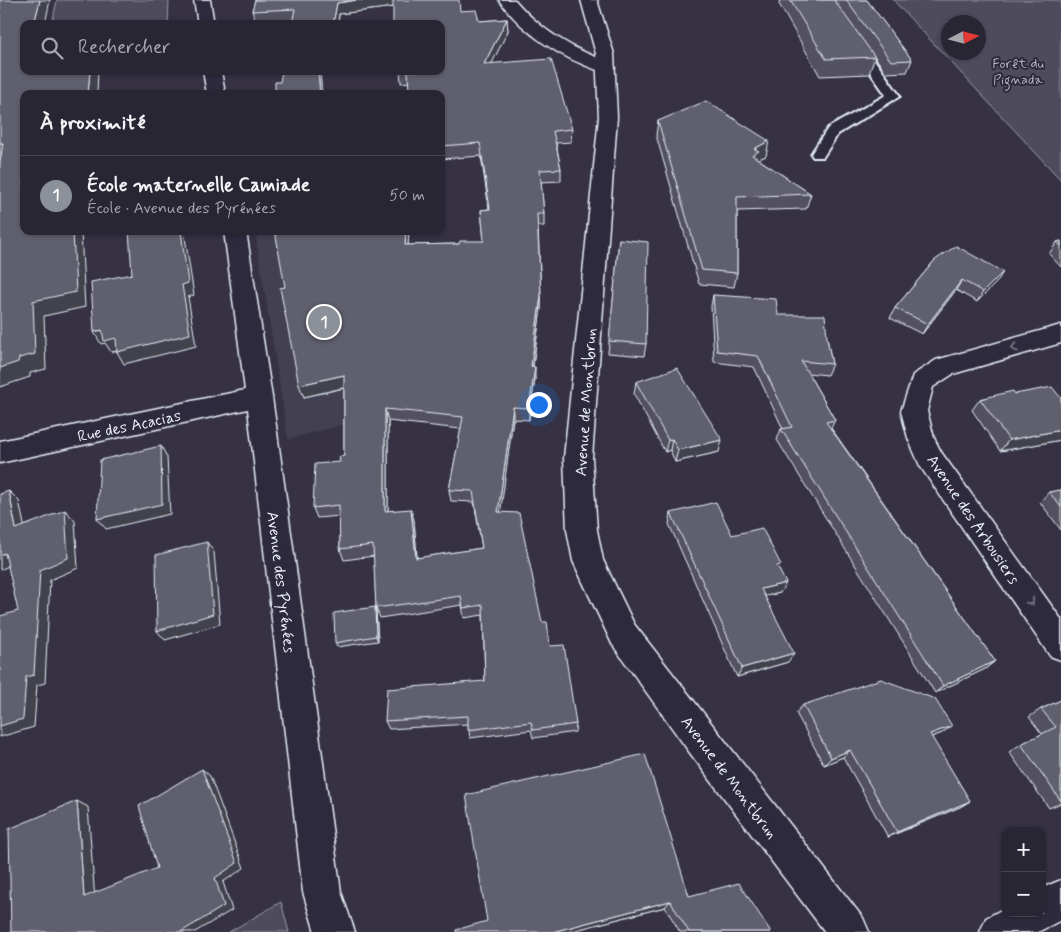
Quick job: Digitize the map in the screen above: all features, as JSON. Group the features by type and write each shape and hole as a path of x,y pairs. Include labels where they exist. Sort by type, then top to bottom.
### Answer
{"street":[{"path":"202,0 205,20"},
{"path":"507,0 518,15 567,50 595,64 606,67"},
{"name":"Avenue de Montbrun","path":"589,0 605,54 608,117 605,172 578,458 582,530 588,561 623,634 699,738 849,932"},
{"path":"213,75 215,90"},
{"name":"Avenue des Pyrénées","path":"236,235 259,397 322,892 335,932"},
{"name":"Avenue des Arbousiers","path":"1061,334 945,367 922,382 914,411 921,438 930,458 1061,645"},
{"name":"Rue des Acacias","path":"0,452 259,397"},
{"path":"1046,907 1061,899"},
{"path":"1000,932 1027,917"}],"lane":[{"path":"818,154 833,130 893,96 826,0"}],"shaded area":[{"path":"256,235 367,235 393,412 288,439"}],"green space":[{"path":"57,0 169,0 168,20 53,20"},
{"name":"Forêt du Pignada","path":"893,0 1061,0 1061,180 949,60 986,60 986,15 941,15 941,51"},
{"path":"281,902 289,932 229,932"}],"building":[{"path":"0,0 40,0 35,20 20,20 20,75 90,75 88,90 20,90 20,235 73,235 76,292 33,301 35,354 19,358 18,362 0,368 0,163 3,143 0,143"},
{"path":"255,0 357,0 337,3 334,20 293,20 295,9 252,11"},
{"path":"393,0 459,0 460,11 476,10 479,21 507,19 484,64 551,59 572,129 553,131 561,169 540,170 544,214 537,214 541,296 531,366 535,367 529,408 513,407 498,512 519,513 542,622 547,622 550,646 564,645 576,724 533,730 531,722 468,730 468,716 385,721 387,689 485,681 483,605 463,608 461,596 376,608 373,545 340,549 339,505 313,508 315,464 340,462 339,457 344,456 344,375 299,385 280,288 285,287 276,235 406,235 405,245 459,244 460,241 484,241 481,210 490,209 480,143 445,146 445,90 409,90 408,75 445,75 445,20 393,20","holes":["385,409 463,417 449,490 473,491 482,548 416,558 411,509 385,511"]},
{"path":"790,0 834,0 875,57 826,59"},
{"path":"846,0 867,0 912,60 891,61"},
{"path":"281,75 318,75 320,90 275,90 275,82 280,82"},
{"path":"706,101 769,141 754,149 759,151 752,155 811,194 737,197 737,273 702,270 658,121"},
{"path":"129,235 182,235 188,283 182,285 190,334 117,352 116,338 104,341 102,330 94,332 91,282 132,274"},
{"path":"619,239 648,242 646,344 609,341"},
{"path":"956,246 1003,272 983,292 962,280 928,324 895,308 935,260"},
{"path":"713,295 776,299 778,315 825,315 832,364 801,361 835,420 826,422 995,661 943,686 781,429 792,427 758,356 717,351"},
{"path":"677,368 722,440 678,450 672,439 668,440 636,382"},
{"path":"1052,387 1061,398 1061,430 1009,440 980,399 1013,391 1015,394"},
{"path":"161,446 162,504 97,519 100,460"},
{"path":"1061,490 1061,507 1049,492"},
{"path":"9,491 16,529 65,510 68,558 40,570 34,675 26,677 23,719 0,726 0,616 18,611 5,553 0,555 0,494"},
{"path":"716,502 732,535 762,528 781,565 777,566 786,583 761,589 794,653 742,668 671,513"},
{"path":"207,542 213,614 157,631 156,555"},
{"path":"375,607 376,636 335,643 334,613"},
{"path":"881,679 935,699 952,726 930,734 970,801 897,832 850,750 831,758 803,705"},
{"path":"1061,700 1061,801 1021,744 1056,727 1041,709"},
{"path":"645,754 689,896 739,883 771,932 689,932 670,901 552,932 456,932 456,930 487,921 466,795"},
{"path":"202,769 237,863 215,878 224,906 181,932 11,932 9,829 77,801 84,897 157,868 139,806"}],"place":[{"name":"École maternelle Camiade","path":"324,322"}]}
